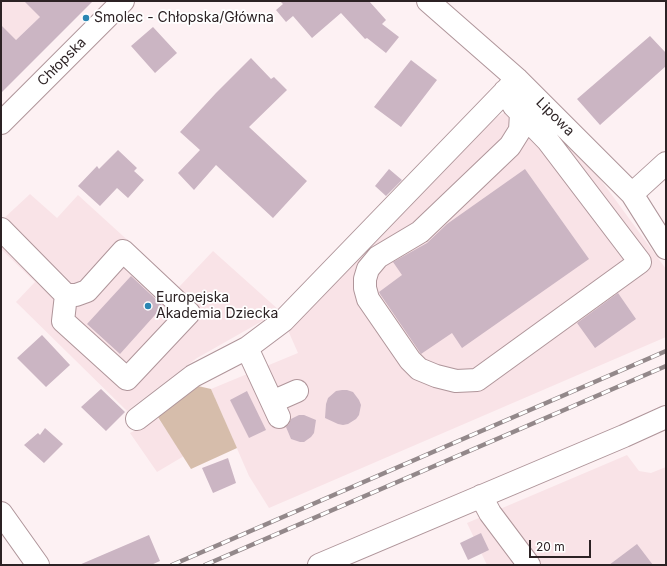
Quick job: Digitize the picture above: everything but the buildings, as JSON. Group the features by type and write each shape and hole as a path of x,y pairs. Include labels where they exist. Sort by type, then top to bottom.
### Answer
{"street":[{"name":"Chłopska","path":"1,123 123,1"},
{"name":"Lipowa","path":"428,1 511,85 632,194 666,248"},
{"path":"511,85 514,106 548,141 640,262 477,380 456,381 436,376 419,369 410,360 368,299 365,288 365,279 368,269 378,257 420,232 510,146 520,130 521,114"},
{"path":"137,419 193,376 247,348 283,321 511,85"},
{"path":"632,194 666,163"},
{"path":"1,229 66,295 76,295 87,291 122,252 189,313 127,379 64,321 66,295"},
{"path":"247,348 276,410 297,391"},
{"path":"319,565 666,417"},
{"path":"481,496 490,513 529,565"},
{"path":"1,513 38,565"}],"shaded area":[{"path":"1,1 31,1 40,17 16,40 1,91"},
{"path":"523,101 598,176 666,269 666,337 269,508 249,476 211,389 298,353 287,328 494,119"},
{"name":"Europejska Akademia Dziecka","path":"30,194 57,218 78,195 179,287 213,251 280,311 197,358 127,411 16,302 35,282 1,249 1,221"},
{"path":"198,386 211,389 237,448 191,469 156,414"},
{"path":"158,418 184,456 157,472 130,433"},
{"path":"627,455 639,471 651,473 666,467 666,565 487,565 467,523"}],"railway":[{"path":"172,565 666,351"},
{"path":"205,565 666,366"}],"place":[{"name":"Smolec - Chłopska/Główna","path":"86,18"},
{"name":"Europejska Akademia Dziecka","path":"148,306"}]}
